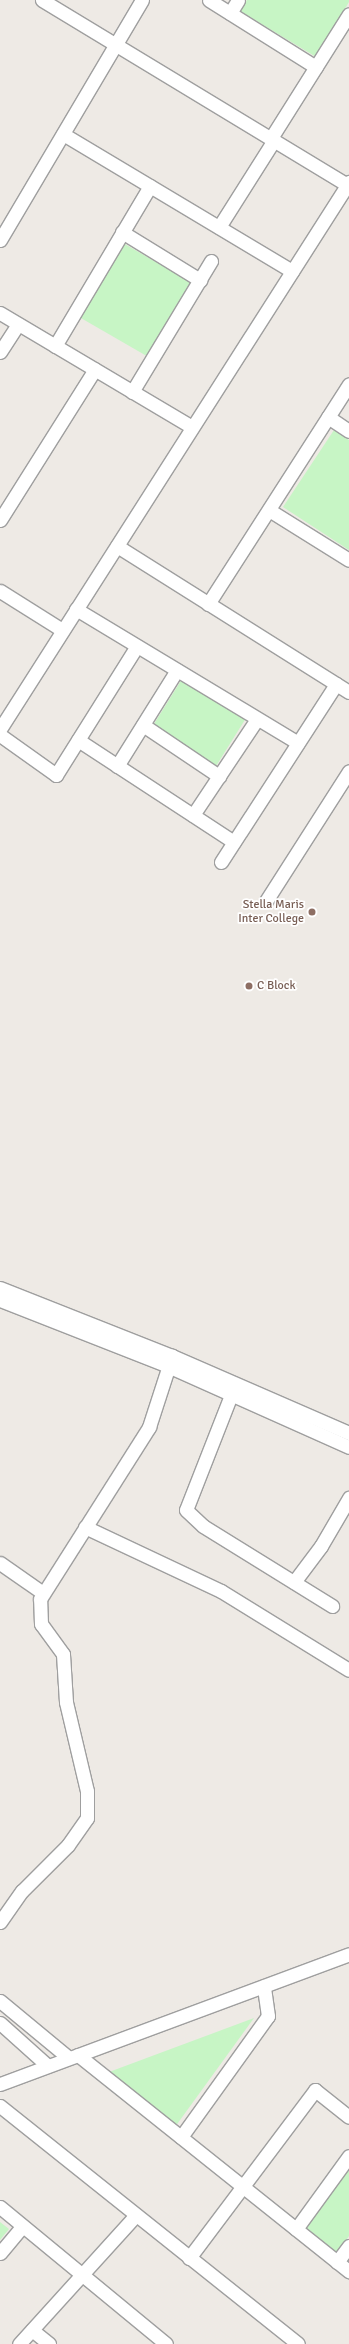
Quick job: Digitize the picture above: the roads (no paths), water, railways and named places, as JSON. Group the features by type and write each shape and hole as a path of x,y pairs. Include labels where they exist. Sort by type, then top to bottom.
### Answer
{"street":[{"path":"0,729 348,184 42,0"},
{"path":"0,240 142,0"},
{"path":"209,0 316,66"},
{"path":"230,13 238,0"},
{"path":"219,227 349,14"},
{"path":"63,134 292,271"},
{"path":"55,346 150,186"},
{"path":"122,232 200,280"},
{"path":"132,392 211,261"},
{"path":"0,313 192,428"},
{"path":"0,352 18,324"},
{"path":"0,520 95,369"},
{"path":"208,604 349,384"},
{"path":"328,418 349,431"},
{"path":"269,510 349,560"},
{"path":"117,546 349,692"},
{"path":"0,591 62,630"},
{"path":"76,609 298,743"},
{"path":"0,735 56,775 137,646"},
{"path":"118,766 177,670"},
{"path":"221,862 336,684"},
{"path":"193,815 257,718"},
{"path":"143,725 219,776"},
{"path":"78,740 234,842"},
{"path":"266,901 349,772"},
{"path":"0,1288 170,1361 349,1434"},
{"path":"0,1300 170,1361 231,1395 349,1447"},
{"path":"0,1922 22,1891 68,1845 87,1818 87,1791 66,1702 63,1654 41,1624 40,1599 150,1427 170,1361"},
{"path":"231,1395 186,1510 203,1526 294,1582 310,1595 332,1606"},
{"path":"294,1582 321,1546 349,1498"},
{"path":"85,1527 221,1591 349,1670"},
{"path":"0,1564 43,1593"},
{"path":"0,2084 349,1954"},
{"path":"181,2137 268,2016 264,1986"},
{"path":"0,2001 181,2137 349,2271"},
{"path":"0,2023 48,2066"},
{"path":"189,2258 315,2090 347,2110"},
{"path":"0,2106 298,2344"},
{"path":"296,2229 349,2156"},
{"path":"0,2207 166,2344"},
{"path":"19,2344 136,2215"},
{"path":"0,2253 23,2226"},
{"path":"337,2262 349,2246"},
{"path":"32,2330 49,2344"}],"place":[{"name":"Stella Maris Inter College","path":"312,912"},
{"name":"C Block","path":"249,986"}]}
